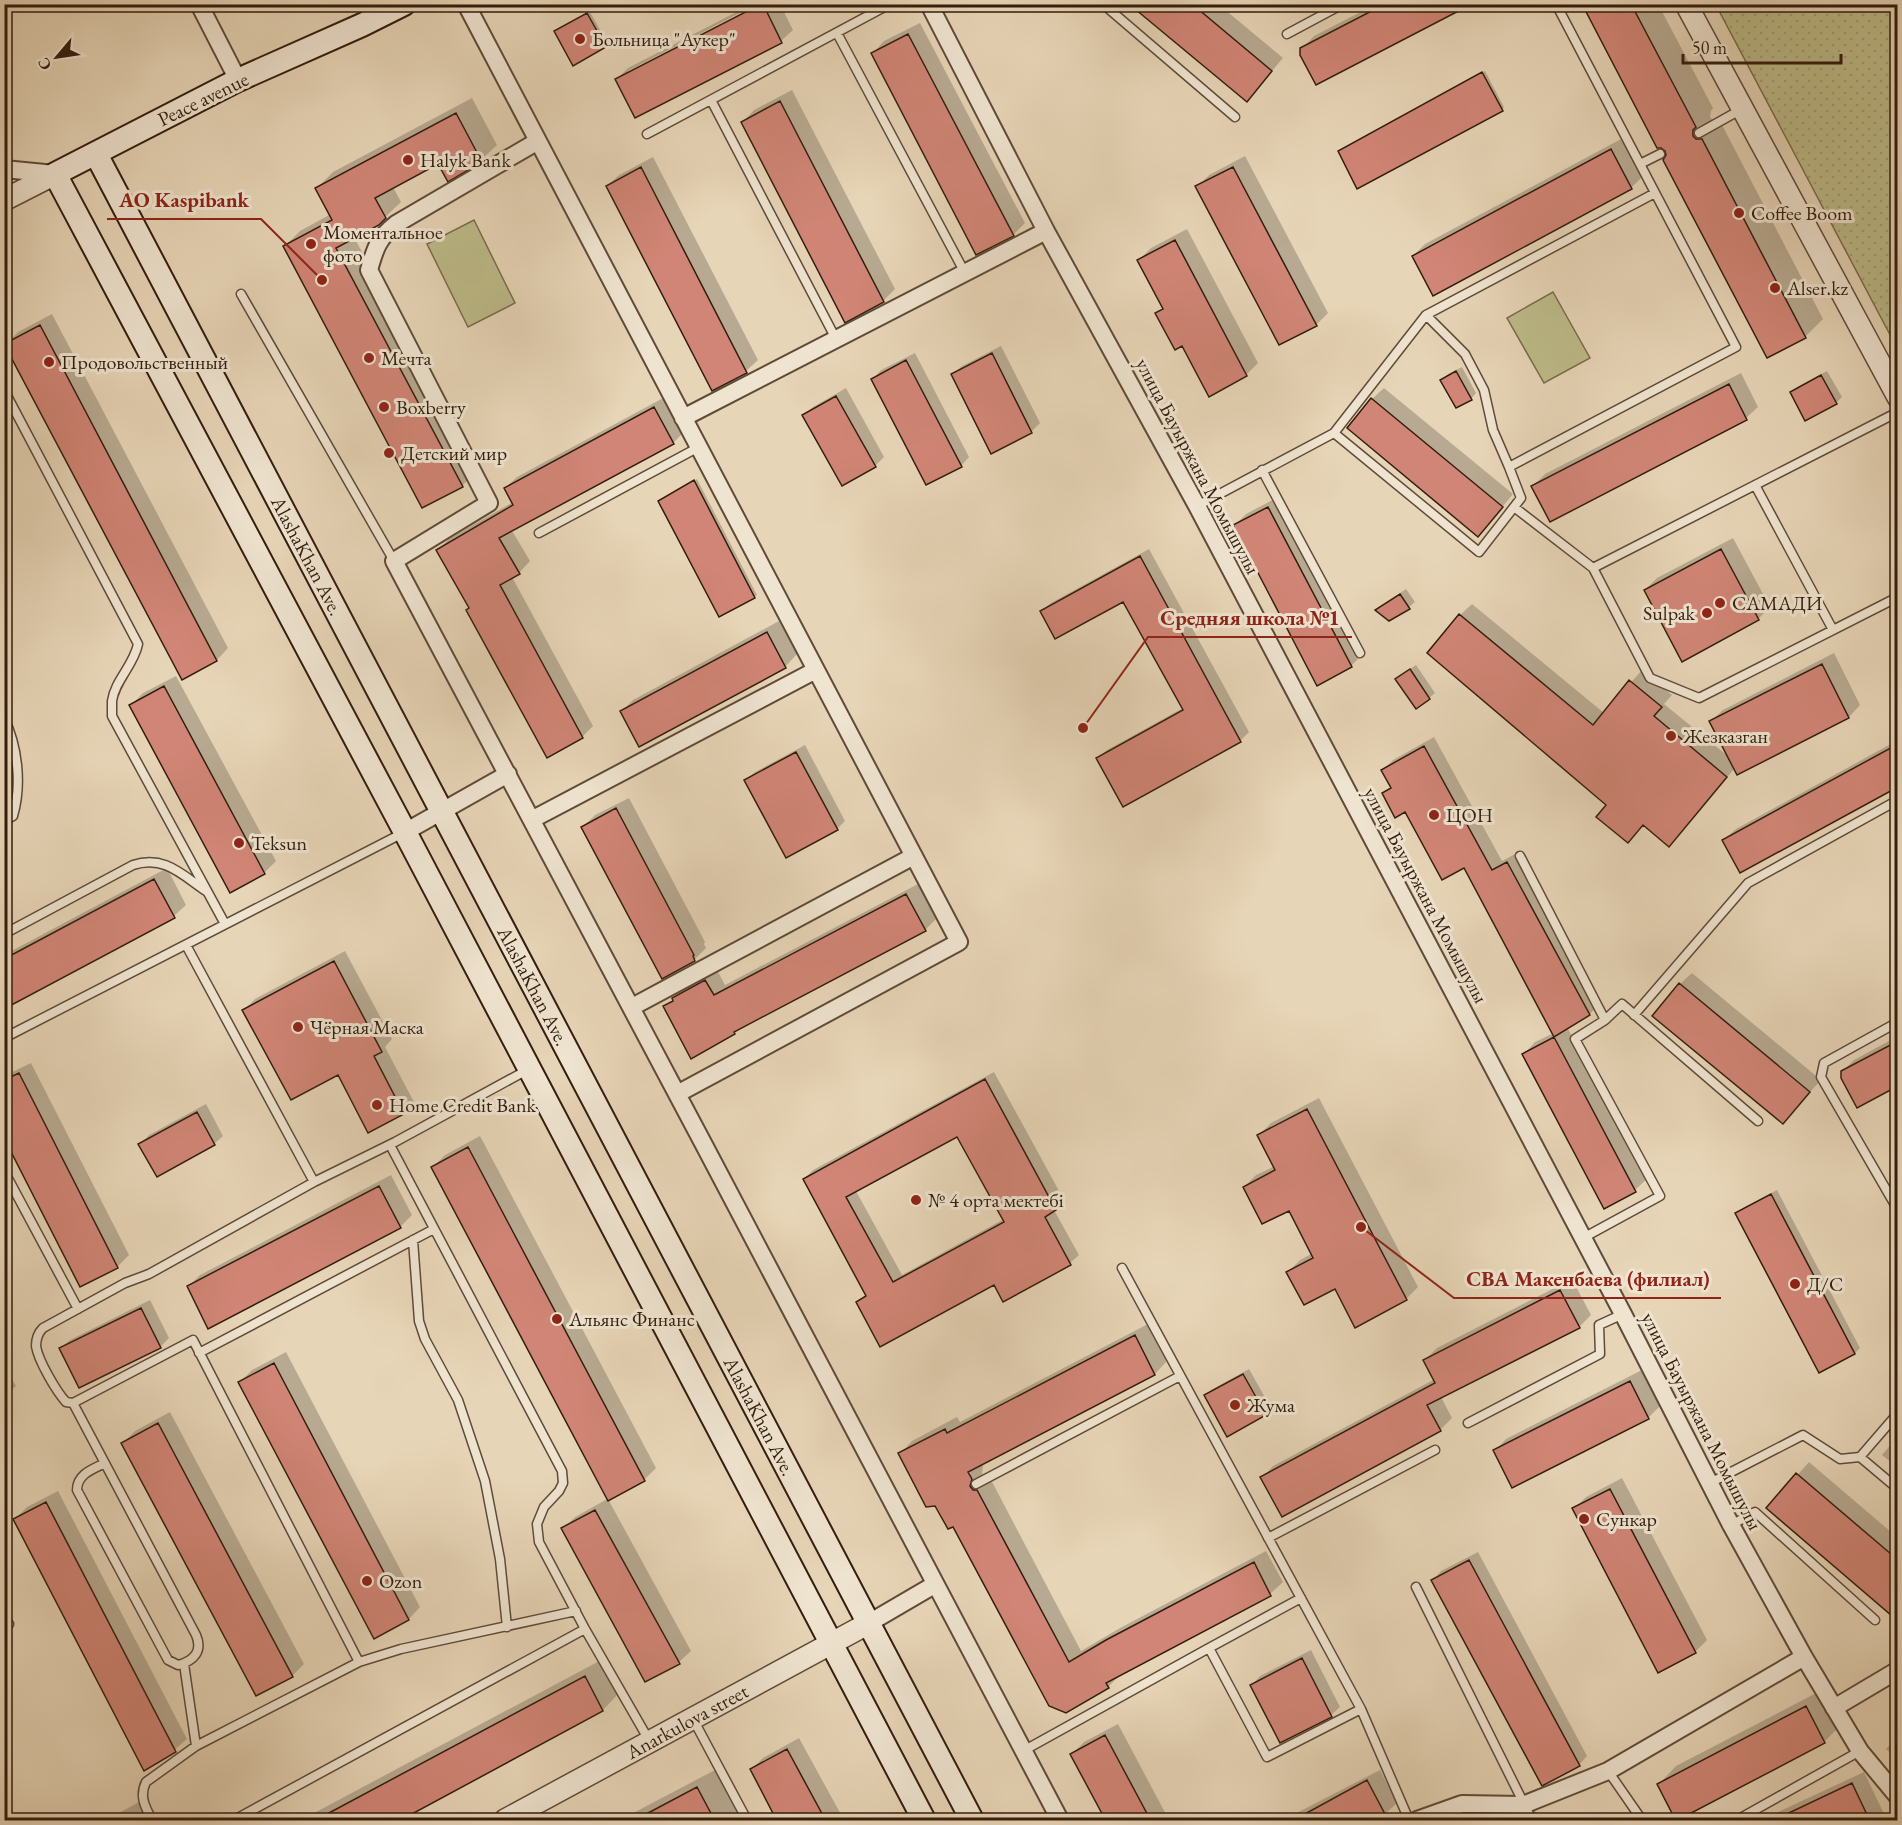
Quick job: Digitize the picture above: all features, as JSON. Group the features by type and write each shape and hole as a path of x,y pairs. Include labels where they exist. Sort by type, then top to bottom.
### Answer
{"main road":[{"name":"Peace avenue","path":"55,174 238,80 363,25 404,4"},
{"name":"AlashaKhan Ave.","path":"96,154 972,1821"},
{"path":"55,174 405,832 924,1821"}],"street":[{"path":"199,4 238,80"},
{"path":"466,4 959,942 677,1094"},
{"name":"улица Бауыржана Момышулы","path":"929,4 1046,231 1197,506 1583,1238 1731,1525 1804,1657 1860,1751 1898,1797"},
{"path":"1686,4 1898,397"},
{"path":"538,141 396,224 385,233 373,255 369,270 489,502 394,561 533,819 1060,1821"},
{"path":"4,169 55,174"},
{"name":"Peace avenue","path":"4,200 55,174"},
{"path":"683,418 1046,231"},
{"path":"533,819 816,670"},
{"path":"405,832 508,774"},
{"path":"632,1007 914,856"},
{"path":"869,1623 934,1585"},
{"name":"Anarkulova street","path":"505,1821 869,1623"},
{"path":"1417,1821 1462,1804 1523,1805 1608,1771 1804,1657"},
{"path":"1834,1708 1898,1670"}],"lane":[{"path":"647,134 890,4"},
{"path":"1103,4 1235,117"},
{"path":"1287,34 1343,4"},
{"path":"1509,467 1736,347 1556,4"},
{"path":"837,33 965,273"},
{"path":"711,100 836,339"},
{"path":"1699,133 1742,109"},
{"path":"1640,164 1660,154"},
{"path":"1197,506 1334,433 1426,315 1655,193"},
{"path":"241,294 394,561"},
{"path":"1334,433 1479,552 1521,498 1493,430 1484,390 1465,354 1426,315"},
{"path":"4,390 138,644 136,655 112,701 112,716 225,924"},
{"path":"1593,568 1898,412"},
{"path":"539,533 699,447"},
{"path":"1262,470 1360,653"},
{"path":"1755,485 1833,630"},
{"path":"1514,507 1593,568 1650,678 1699,698 1898,597"},
{"path":"4,718 9,727 18,770 18,801 13,816 4,821"},
{"path":"1634,1015 1748,883 1898,800"},
{"path":"4,1038 405,832"},
{"path":"1520,856 1605,1020"},
{"path":"4,934 133,865 146,861 165,864 209,893"},
{"path":"186,945 314,1182"},
{"path":"1583,1238 1660,1196 1575,1039 1605,1020 1622,1004 1758,1121"},
{"path":"1898,1022 1824,1063 1821,1069 1821,1077 1898,1210"},
{"path":"359,1662 193,1340 73,1403 66,1402 61,1396 40,1357 36,1347 39,1332 314,1182 390,1145 529,1069"},
{"path":"390,1145 562,1472 563,1483 560,1491 544,1507 537,1524 539,1542 585,1629 651,1743"},
{"path":"4,1171 78,1309"},
{"path":"199,1353 434,1229"},
{"path":"414,1240 420,1321 429,1347 458,1400 485,1481 500,1560 507,1627"},
{"path":"1122,1268 1361,1709 1409,1821"},
{"path":"1468,1423 1600,1354 1599,1325 1623,1314"},
{"path":"976,1484 1180,1376"},
{"path":"73,1403 105,1463 198,1641 198,1653 184,1664 178,1665 168,1660 77,1490 77,1484 83,1475 105,1463"},
{"path":"1710,1483 1803,1435 1840,1459 1860,1457 1898,1413"},
{"path":"1268,1538 1435,1450"},
{"path":"1860,1457 1898,1489"},
{"path":"1731,1525 1755,1512 1875,1620"},
{"path":"1416,1587 1532,1821"},
{"path":"1023,1750 1301,1598"},
{"path":"152,1821 142,1800 142,1790 146,1782 196,1746 359,1662 401,1649 576,1611"},
{"path":"234,1821 585,1629"},
{"path":"1209,1648 1267,1757 1361,1709"},
{"path":"184,1664 196,1746"},
{"path":"693,1719 747,1821"},
{"path":"1737,1821 1860,1751"},
{"path":"1608,1771 1642,1821"}],"shaded area":[{"path":"1716,5 1897,5 1897,348"},
{"path":"474,220 515,303 468,327 427,244"},
{"path":"1553,292 1590,358 1544,383 1507,318"}],"building":[{"path":"761,4 782,43 635,118 615,79"},
{"path":"1129,4 1192,4 1272,71 1247,102"},
{"path":"1385,4 1472,4 1316,85 1300,55 1300,48"},
{"path":"1582,4 1631,4 1696,127 1693,130 1693,136 1696,139 1702,139 1806,338 1767,358 1663,160 1666,155 1665,151 1657,148"},
{"name":"Больница \"Аукер\"","path":"587,13 606,47 573,66 554,31"},
{"path":"908,34 1014,236 976,255 871,53"},
{"path":"1482,72 1503,111 1357,189 1338,151"},
{"path":"780,101 884,302 845,323 741,122"},
{"path":"456,113 482,162 448,182 438,164 375,198 386,218 379,225 336,248 463,487 422,508 283,246 332,220 315,188"},
{"path":"1611,149 1632,189 1433,296 1412,256"},
{"path":"641,167 747,373 712,391 606,186"},
{"path":"1233,167 1317,326 1279,345 1195,186"},
{"path":"1175,240 1247,376 1209,397 1182,346 1175,350 1155,313 1163,309 1137,260"},
{"path":"40,325 217,661 182,680 4,344"},
{"path":"992,353 1032,433 991,454 951,374"},
{"path":"906,360 962,467 926,485 871,379"},
{"path":"1456,371 1472,400 1456,408 1440,380"},
{"path":"1821,375 1837,404 1805,421 1790,392"},
{"path":"1729,384 1747,420 1550,522 1531,486"},
{"path":"836,396 876,467 842,486 802,415"},
{"path":"1371,398 1503,507 1478,537 1347,428"},
{"path":"654,407 674,444 499,538 520,574 500,585 583,738 547,758 466,610 469,608 436,550 513,505 504,488"},
{"path":"694,480 755,598 719,617 658,501"},
{"path":"1268,507 1352,667 1317,686 1233,525"},
{"path":"1721,549 1759,620 1682,662 1644,590"},
{"path":"1140,556 1241,742 1123,807 1096,758 1183,710 1123,602 1055,639 1040,611"},
{"path":"1400,594 1410,609 1389,621 1375,610"},
{"path":"1459,614 1593,725 1629,680 1662,707 1654,716 1727,777 1669,847 1643,825 1628,843 1596,817 1606,805 1427,653"},
{"path":"767,632 786,668 639,747 620,711"},
{"path":"1822,664 1849,718 1737,775 1709,721"},
{"path":"1410,669 1430,699 1416,709 1395,679"},
{"path":"164,686 265,874 230,893 129,705"},
{"path":"1898,744 1898,787 1740,873 1722,840"},
{"path":"1424,746 1492,870 1507,862 1590,1015 1554,1037 1464,868 1442,880 1405,812 1395,818 1382,793 1391,788 1381,770"},
{"path":"796,752 838,830 786,858 744,780"},
{"path":"616,808 694,955 695,961 662,979 581,827"},
{"path":"154,879 175,918 4,1009 4,959"},
{"path":"906,894 926,931 734,1032 735,1034 691,1059 663,1006 673,1001 672,998 705,980 714,995"},
{"path":"334,961 382,1052 374,1056 404,1114 368,1133 338,1075 291,1100 242,1010"},
{"path":"1679,983 1810,1092 1783,1124 1652,1016"},
{"path":"1554,1037 1636,1192 1604,1209 1522,1054"},
{"path":"1898,1041 1898,1086 1857,1108 1841,1078 1841,1071"},
{"path":"19,1073 118,1268 80,1287 4,1138 4,1080"},
{"path":"985,1079 1056,1210 1045,1217 1071,1265 1003,1302 994,1285 880,1347 856,1302 866,1296 803,1179","holes":["957,1137 1004,1222 893,1282 846,1197"]},
{"path":"1307,1109 1407,1300 1355,1328 1335,1289 1304,1305 1286,1272 1313,1258 1289,1211 1262,1224 1243,1187 1275,1170 1257,1135"},
{"path":"197,1112 215,1145 157,1177 138,1144"},
{"path":"468,1147 645,1481 608,1501 431,1167"},
{"path":"379,1186 401,1228 208,1329 187,1286"},
{"name":"Д/С","path":"1771,1194 1855,1354 1819,1373 1735,1213"},
{"path":"1560,1290 1580,1328 1427,1405 1441,1431 1282,1517 1260,1477 1435,1383 1423,1360"},
{"path":"141,1308 161,1348 79,1388 59,1348"},
{"path":"1135,1335 1155,1375 968,1472 972,1479 970,1486 973,1490 977,1490 1069,1662 1254,1562 1271,1596 1106,1683 1109,1688 1066,1713 1049,1706 953,1527 948,1529 935,1506 926,1507 898,1453 945,1429 947,1433"},
{"path":"274,1363 409,1620 374,1639 238,1382"},
{"name":"Жума","path":"1243,1374 1266,1415 1227,1437 1204,1395"},
{"path":"1630,1381 1649,1419 1512,1488 1493,1450"},
{"path":"158,1423 293,1677 256,1696 121,1443"},
{"path":"1796,1473 1898,1560 1898,1621 1766,1508"},
{"path":"1610,1489 1696,1653 1658,1673 1572,1508"},
{"path":"46,1502 176,1752 144,1771 13,1519"},
{"path":"595,1510 680,1664 645,1682 561,1528"},
{"path":"1469,1560 1580,1766 1542,1786 1431,1580"},
{"path":"1302,1658 1332,1717 1280,1743 1250,1685"},
{"path":"585,1676 603,1711 399,1821 314,1821"},
{"path":"1806,1706 1825,1743 1676,1821 1657,1784"},
{"path":"1105,1735 1151,1821 1106,1821 1070,1754"},
{"path":"787,1749 826,1821 777,1821 750,1769"},
{"path":"1367,1780 1386,1816 1377,1821 1292,1821"},
{"path":"1852,1783 1870,1821 1772,1821"},
{"path":"697,1787 715,1821 633,1821"}],"place":[{"name":"Больница \"Аукер\"","path":"580,39"},
{"name":"Halyk Bank","path":"408,160"},
{"name":"Coffee Boom","path":"1739,213"},
{"name":"Моментальное фото","path":"311,244"},
{"name":"AO Kaspibank","path":"322,280"},
{"name":"Alser.kz","path":"1775,288"},
{"name":"Мечта","path":"369,358"},
{"name":"Продовольственный","path":"49,362"},
{"name":"Boxberry","path":"384,407"},
{"name":"Детский мир","path":"389,453"},
{"name":"САМАДИ","path":"1720,603"},
{"name":"Sulpak","path":"1707,613"},
{"name":"Средняя школа №1","path":"1083,728"},
{"name":"Жезказган","path":"1671,736"},
{"name":"ЦОН","path":"1434,815"},
{"name":"Teksun","path":"239,843"},
{"name":"Чёрная Маска","path":"298,1027"},
{"name":"Home Credit Bank","path":"377,1105"},
{"name":"№ 4 орта мектебі","path":"916,1200"},
{"name":"СВА Макенбаева (филиал)","path":"1361,1227"},
{"name":"Д/С","path":"1795,1284"},
{"name":"Альянс Финанс","path":"557,1319"},
{"name":"Жума","path":"1235,1405"},
{"name":"Сункар","path":"1584,1519"},
{"name":"Ozon","path":"367,1581"}]}
